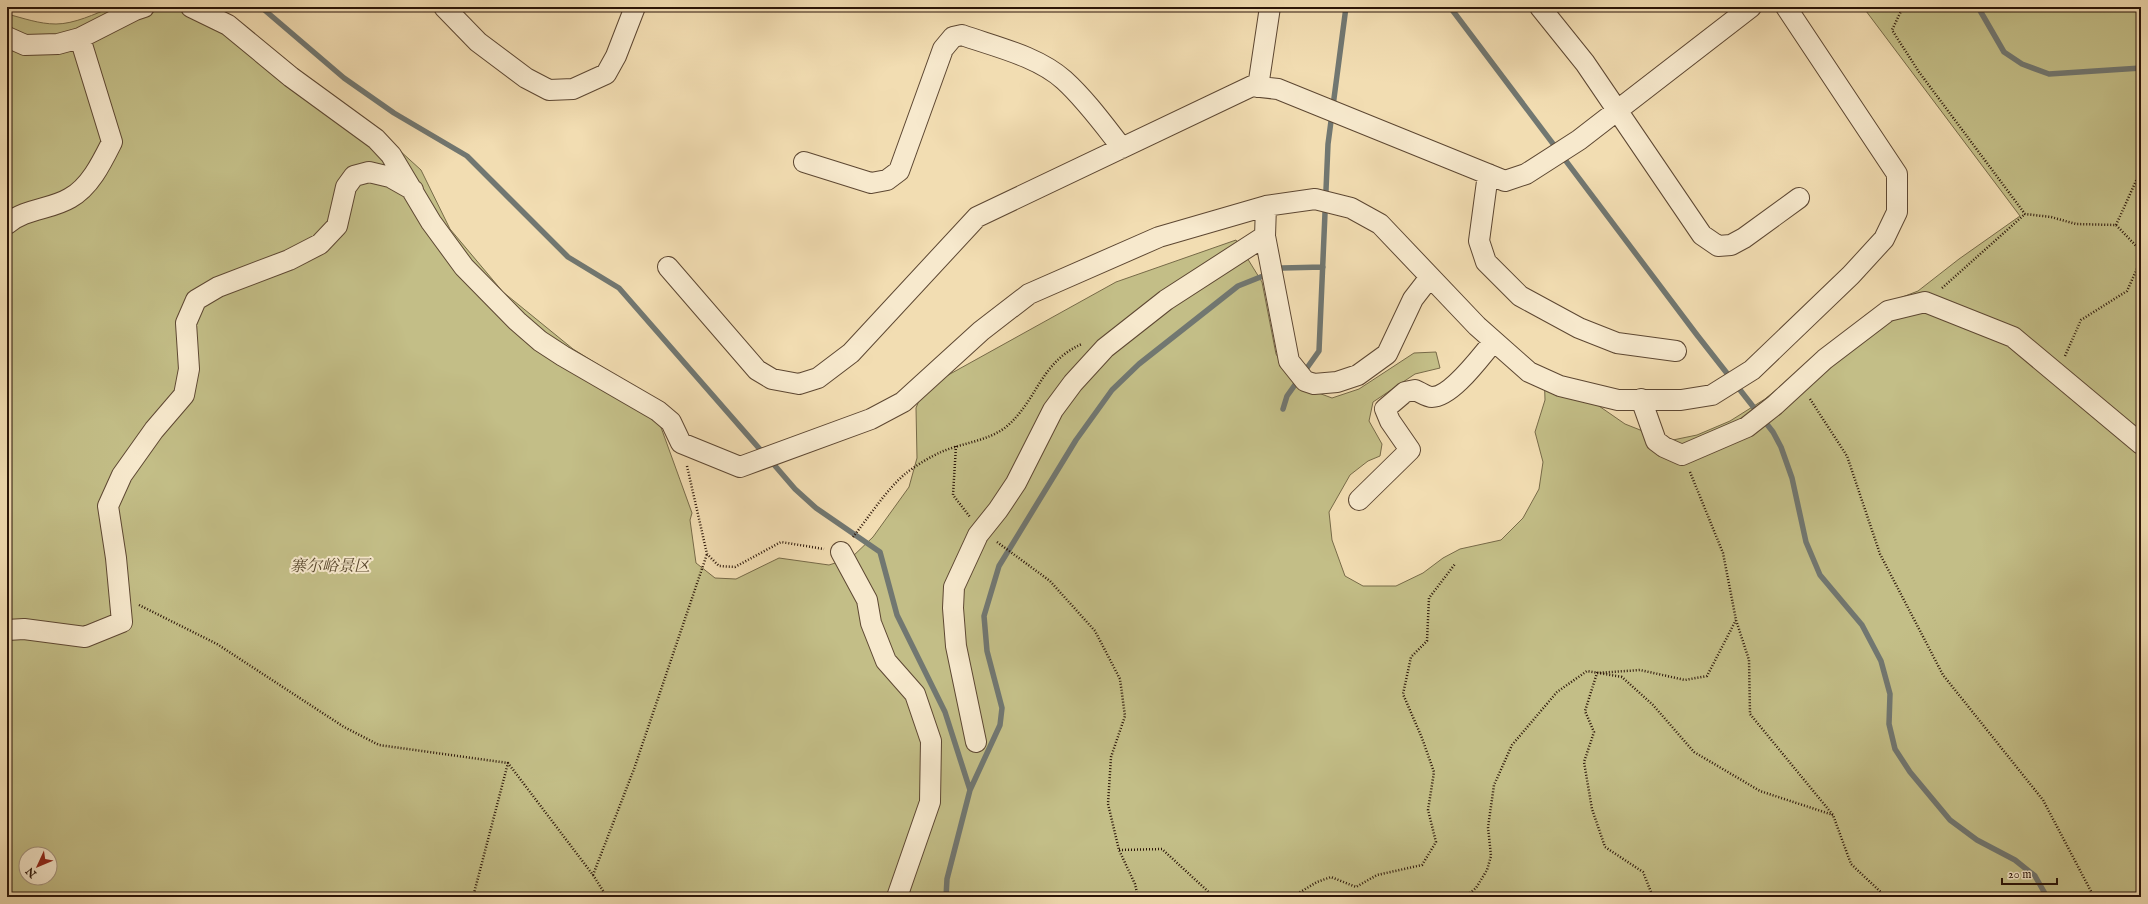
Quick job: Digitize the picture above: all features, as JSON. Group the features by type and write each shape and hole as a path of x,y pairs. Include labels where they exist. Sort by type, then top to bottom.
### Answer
{"street":[{"path":"7,37 25,45 58,44 80,38 144,7"},
{"path":"191,7 228,25 291,77 376,139 391,155 431,222 464,267 517,321 540,341 563,356 658,410 671,422 681,443 740,467 780,454 871,419 902,402 981,331 1028,294 1159,237 1266,206 1326,202 1351,208 1380,224 1494,342 1529,372 1560,386 1618,400 1682,400 1712,395 1749,372 1851,275 1884,239 1897,212 1898,174 1786,7"},
{"path":"444,7 478,42 526,78 549,90 573,89 606,74 616,56 635,7"},
{"path":"1258,87 1270,7"},
{"path":"1540,7 1585,63 1702,235 1718,246 1731,245 1744,238 1799,198"},
{"path":"668,267 757,370 772,379 799,384 818,378 851,352 977,217 1252,86 1278,89 1505,181 1526,174 1579,140 1751,7"},
{"path":"804,162 871,183 887,180 899,171 943,49 953,37 962,35 1032,60 1064,80 1089,107 1122,148"},
{"path":"7,224 16,216 70,198 95,175 112,142 80,38"},
{"path":"7,630 24,629 85,637 122,622 108,506 122,475 154,430 184,395 189,369 186,323 196,300 218,287 289,260 320,244 337,226 346,187 354,176 369,172 390,177 413,190"},
{"path":"1488,174 1480,241 1486,262 1520,296 1579,328 1617,343 1676,351"},
{"path":"1266,206 1265,236 1289,361 1300,375 1314,384 1337,382 1358,375 1387,354 1412,298 1430,277"},
{"path":"976,742 956,646 953,608 954,587 983,529 1016,482 1054,410 1073,382 1104,348 1166,300 1265,236"},
{"path":"1641,399 1656,441 1664,448 1682,455 1747,427 1775,405 1825,359 1888,311 1925,302 2013,337 2141,444"},
{"path":"1359,500 1410,450 1390,421 1385,409 1405,392 1415,390 1430,397 1441,396 1453,387 1494,342"},
{"path":"844,548 867,600 871,622 886,661 915,694 931,741 930,802 897,897"}],"path":[{"path":"1904,7 1892,30 1919,72 2025,214"},
{"path":"2116,225 2141,170"},
{"path":"1925,302 2025,214 2051,216 2076,224 2116,225 2141,251"},
{"path":"2057,374 2081,320 2127,291 2141,260"},
{"path":"707,554 720,566 735,567 781,542 844,548 905,474 941,452 990,436 1005,428 1017,416 1050,367 1067,350 1085,342"},
{"path":"1799,384 1847,456 1880,554 1943,675 2043,800 2094,897"},
{"path":"593,875 634,769 707,554 681,443"},
{"path":"956,446 953,495 967,514 1001,545 1050,581 1095,631 1120,679 1125,716 1110,757 1108,804 1119,850 1135,884 1138,897"},
{"path":"1682,455 1723,553 1736,620 1749,660 1750,714 1833,815 1851,864 1886,897"},
{"path":"1292,897 1317,882 1331,877 1356,887 1377,874 1422,865 1436,842 1428,810 1434,772 1422,738 1403,694 1411,657 1427,641 1429,598 1455,564"},
{"path":"120,596 217,644 344,727 379,744 508,763 593,875 607,897"},
{"path":"1597,673 1640,670 1685,680 1708,676 1736,620"},
{"path":"1465,897 1476,888 1487,870 1490,856 1488,827 1494,785 1512,745 1557,692 1587,670 1622,678 1653,705 1694,752 1753,787 1760,791 1833,815"},
{"path":"1597,673 1585,712 1594,732 1584,762 1592,809 1605,847 1643,872 1651,892"},
{"path":"473,897 508,763"},
{"path":"1119,850 1162,849 1214,897"}],"green space":[{"name":"寨尔峪景区","path":"112,7 204,7 376,129 421,170 450,229 503,292 573,349 650,397 692,513 690,520 696,563 715,578 736,579 779,558 829,565 851,558 873,537 909,487 917,458 916,408 922,393 941,379 1116,282 1236,240 1262,282 1276,354 1289,375 1305,388 1332,398 1359,389 1414,353 1436,352 1440,368 1415,374 1373,402 1369,421 1382,444 1380,456 1368,461 1350,475 1329,512 1332,540 1345,576 1363,586 1396,586 1423,573 1443,558 1460,549 1501,540 1523,518 1539,489 1543,462 1535,432 1545,400 1544,368 1625,424 1668,441 1697,435 1730,421 1765,399 1867,314 1887,303 1918,291 1959,259 2020,216 1863,7 2141,7 2141,897 7,897 7,14 50,24 63,24"}],"waterway":[{"path":"261,7 344,78 394,113 467,156 568,257 619,288 764,454"},
{"path":"1283,409 1287,396 1319,351 1328,144 1346,7"},
{"path":"1450,7 1697,335 1773,432 1781,447 1792,478 1806,542 1820,575 1862,625 1881,661 1890,694 1889,724 1895,749 1910,772 1950,820 1977,840 2015,860 2035,876 2047,897"},
{"path":"1978,7 2004,52 2022,64 2049,74 2141,68"},
{"path":"1276,270 1282,268 1323,267"},
{"path":"970,790 1000,725 1002,708 987,651 984,616 999,566 1076,440 1112,390 1139,364 1238,286 1268,274"},
{"path":"770,460 795,489 816,508 880,552 897,615 945,712 970,790 947,879 946,897"}]}
